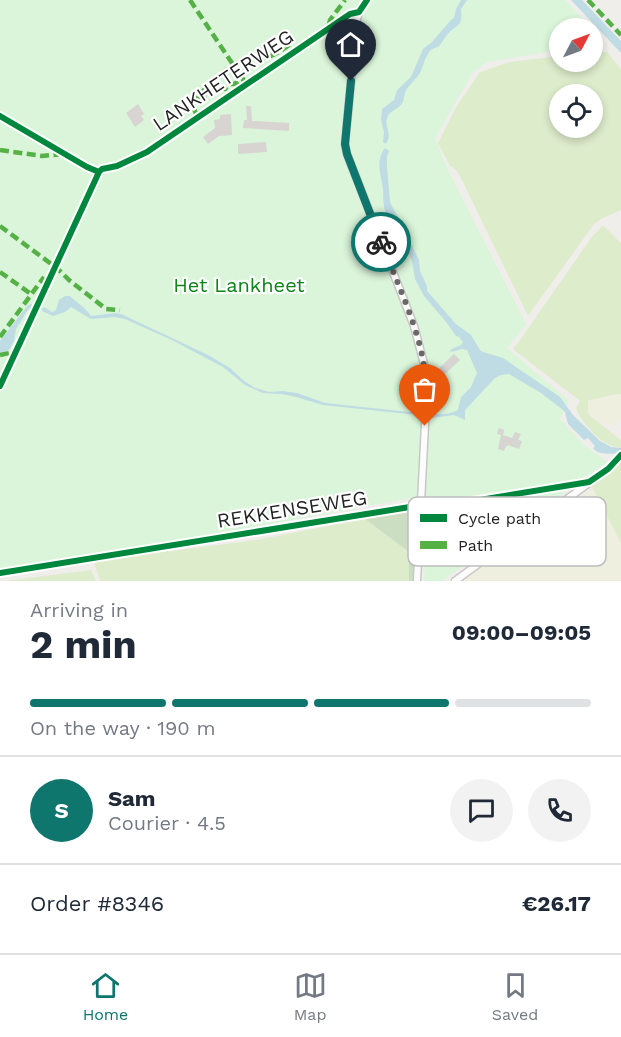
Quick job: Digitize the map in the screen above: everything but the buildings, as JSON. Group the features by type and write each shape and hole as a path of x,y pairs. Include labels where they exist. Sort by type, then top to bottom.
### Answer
{"street":[{"path":"367,0 357,19 345,144 414,326 424,364 426,384 421,497"},
{"name":"LANKHETERWEG","path":"102,169 139,157 330,27 350,14 359,12"},
{"path":"570,497 608,469 620,456"},
{"path":"417,581 418,566"},
{"path":"455,581 475,566"}],"green space":[{"name":"Het Lankheet","path":"0,0 565,0 582,18 549,18 549,52 487,62 472,74 435,138 448,170 526,324 507,348 569,401 560,419 583,444 607,462 558,497 408,499 0,574"},
{"path":"603,52 607,52 621,69 621,210 594,224 528,316 459,174 450,166 438,143 456,107 480,72 510,62 549,57 549,72 603,72"},
{"path":"602,226 621,243 621,394 588,400 588,414 621,440 621,448 607,444 598,438 578,413 576,408 580,401 514,350 591,238"},
{"path":"621,394 621,419 612,426 588,414 588,400"},
{"path":"621,458 621,543 606,514 606,497 597,497 590,483"},
{"path":"593,488 598,497 580,497"},
{"path":"408,511 408,551 365,519"},
{"path":"606,514 621,543 621,581 458,581 478,566 606,566"},
{"path":"365,519 408,551 409,581 100,581 94,561 256,540"},
{"path":"409,566 415,566 415,581 409,581"},
{"name":"Het Lankheet","path":"425,566 463,566 442,581 424,581"},
{"path":"91,570 96,581 5,581"}],"water":[{"path":"461,0 467,0 461,9 460,22 439,46 429,52 419,74 406,90 403,102 388,116 386,121 389,137 386,144 383,142 382,109 394,100 397,90 411,77 423,49 454,18"},
{"path":"571,0 582,0 599,18 588,18"},
{"path":"603,22 621,41 621,53 603,34"},
{"path":"385,148 389,151 387,166 390,202 419,260 427,291 456,324 471,335 480,350 503,358 560,397 573,415 600,441 611,447 621,448 621,454 596,451 588,438 584,440 568,424 562,409 509,374 495,378 465,410 465,420 454,415 431,418 431,412 444,414 458,410 461,397 471,387 477,373 467,350 451,352 450,350 463,342 424,296 415,279 412,261 393,219 385,210 379,163"},
{"path":"70,296 91,316 121,314 208,355 230,368 255,388 269,392 297,393 325,403 418,413 418,415 323,405 282,394 263,393 245,385 223,367 125,319 115,317 91,319 71,307 53,316 42,311 44,307 52,312 56,310 59,300"},
{"path":"36,303 35,309 29,308 16,329 14,341 9,350 0,354 0,341 28,305"}],"waterway":[{"path":"35,306 43,309"}],"marked path":[{"path":"190,0 246,84"},
{"path":"329,24 345,0"},
{"path":"588,0 621,35"},
{"path":"197,117 193,105 214,80 242,61 273,55 291,44"},
{"path":"198,100 210,96 215,87 225,89 229,84 245,78"},
{"path":"0,150 42,156 63,154"},
{"path":"0,226 58,269 106,309 120,310"},
{"path":"0,272 31,294"},
{"path":"0,337 44,277"},
{"path":"0,355 19,351"}],"cycle path":[{"path":"0,386 99,172 147,152 350,14 359,12 367,0"},
{"path":"0,116 99,172"},
{"name":"REKKENSEWEG","path":"497,497 589,482 608,469 621,455"},
{"name":"REKKENSEWEG","path":"0,573 408,507"}],"way so far":[{"path":"381,242 414,326 424,364 425,426"}],"route":[{"path":"351,81 345,144 381,242"}]}
